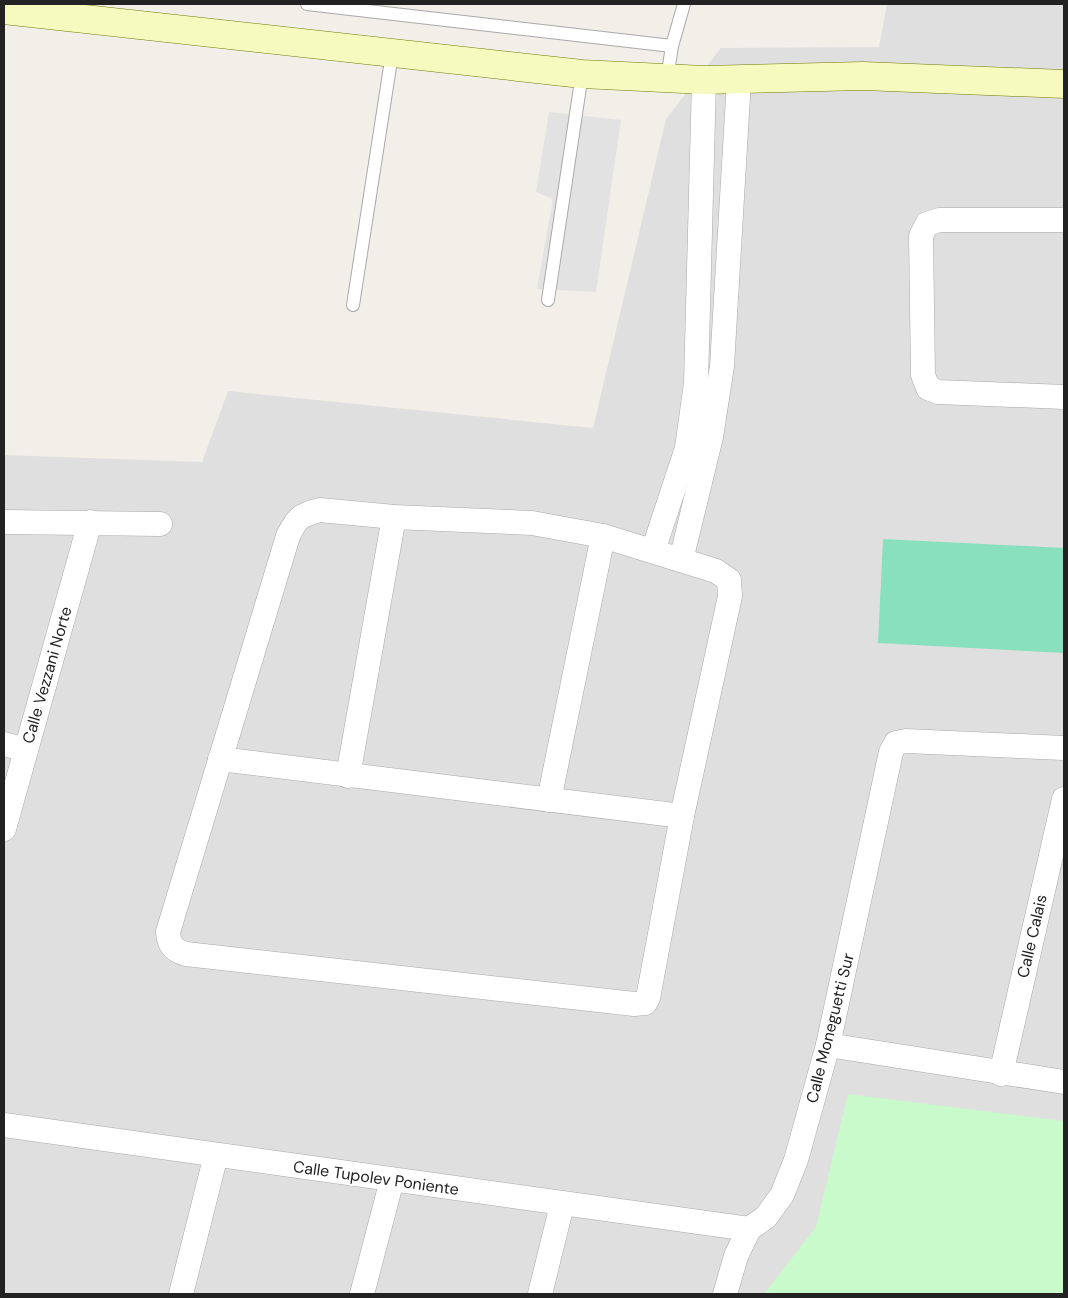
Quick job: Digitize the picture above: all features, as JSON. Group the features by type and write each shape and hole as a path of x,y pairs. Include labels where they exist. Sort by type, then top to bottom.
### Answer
{"street":[{"path":"4,10 582,74 704,80 863,76 1064,84"},
{"path":"653,551 686,448 696,383 704,80"},
{"path":"681,560 711,437 722,366 740,80"},
{"path":"1064,220 939,220 927,224 922,236 923,375 928,388 938,392 1064,396"},
{"path":"320,510 394,517 532,523 603,536 653,551 723,574 729,580 731,587 682,816 648,998 640,1004 186,954 175,950 168,941 168,932 288,536 296,520 305,514 320,510"},
{"path":"348,776 394,517"},
{"path":"4,522 160,524"},
{"name":"Calle Vezzani Norte","path":"4,829 15,747 90,522"},
{"path":"549,800 603,536"},
{"name":"Calle Moneguetti Sur","path":"725,1294 736,1256 749,1230 766,1216 782,1195 796,1160 828,1044 891,752 896,744 906,741 1064,748"},
{"path":"220,759 682,816"},
{"name":"Calle Calais","path":"1000,1074 1064,799"},
{"path":"828,1044 1000,1074 1064,1082"},
{"name":"Calle Tupolev Poniente","path":"4,1125 749,1230"},
{"path":"181,1294 216,1155"},
{"path":"362,1294 392,1180"},
{"path":"540,1294 562,1205"}],"lane":[{"path":"307,4 672,46"},
{"path":"667,79 672,46 684,4"},
{"path":"353,305 392,54"},
{"path":"548,300 582,74"}],"shaded area":[{"path":"887,4 1064,4 1064,1294 4,1294 4,455 202,462 228,391 593,428 666,119 721,48 879,47"},
{"path":"549,112 621,120 596,292 537,289 553,199 536,192"}],"green space":[{"path":"883,539 1064,548 1064,653 878,643"},
{"path":"848,1094 1064,1121 1064,1294 764,1294 816,1227"}]}
